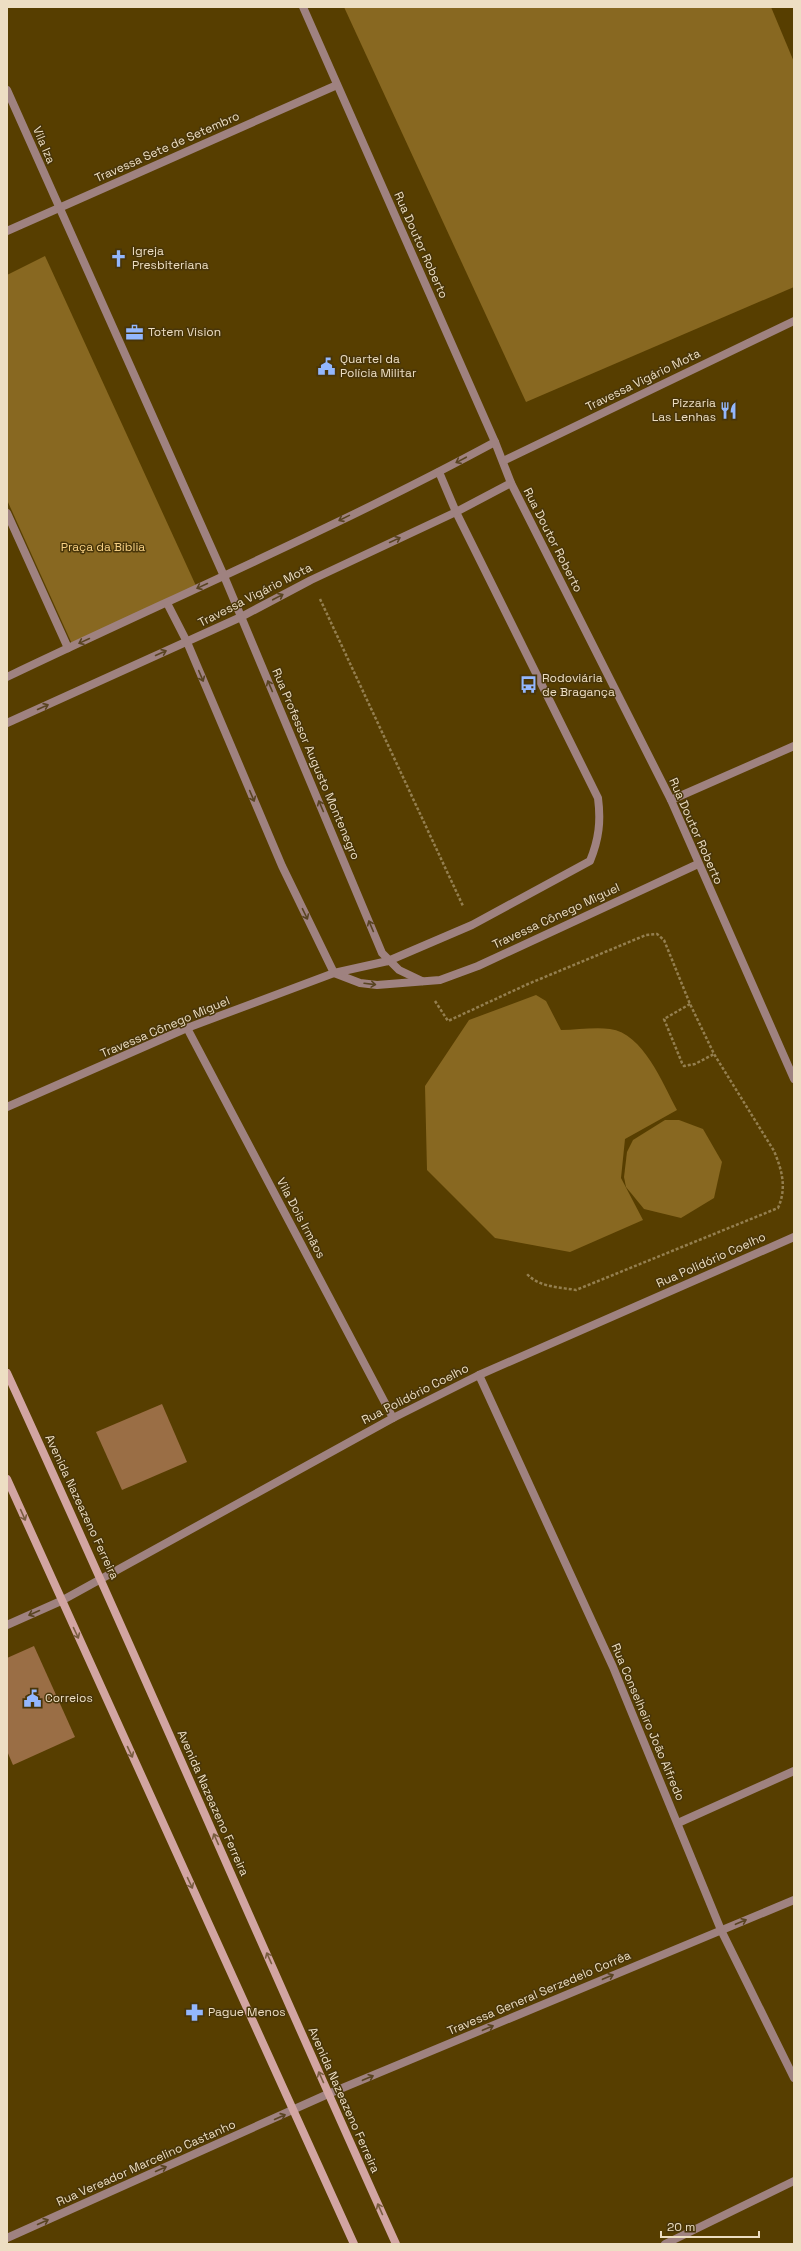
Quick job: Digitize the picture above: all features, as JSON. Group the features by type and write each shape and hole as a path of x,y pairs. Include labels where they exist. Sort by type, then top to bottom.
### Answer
{"main road":[{"name":"Avenida Nazeazeno Ferreira","path":"7,1373 102,1579 328,2094 396,2244"},
{"path":"7,1479 61,1601 354,2244"}],"street":[{"name":"Rua Doutor Roberto","path":"302,7 495,442 511,483 670,800 794,1078"},
{"name":"Travessa Sete de Setembro","path":"7,231 337,85"},
{"name":"Vila Iza","path":"7,90 58,209"},
{"path":"58,209 224,576"},
{"name":"Travessa Vigário Mota","path":"503,461 794,321"},
{"path":"7,677 224,576 439,472 495,442"},
{"name":"Travessa Cônego Miguel","path":"7,1107 187,1028 334,973 388,961 472,925 590,861 598,843 600,827 598,798 456,512 439,472"},
{"name":"Travessa Vigário Mota","path":"7,723 241,617 311,580 456,512 511,483"},
{"path":"7,512 68,648"},
{"name":"Rua Professor Augusto Montenegro","path":"224,576 382,953 388,961"},
{"path":"167,603 187,642 282,866 334,973"},
{"path":"670,800 794,746"},
{"name":"Travessa Cônego Miguel","path":"334,973 360,983 377,985 440,980 478,966 698,864"},
{"path":"388,961 399,970 422,981"},
{"name":"Vila Dois Irmãos","path":"187,1028 392,1418"},
{"name":"Rua Polidório Coelho","path":"7,1625 61,1601 392,1418 479,1375 794,1237"},
{"name":"Rua Conselheiro João Alfredo","path":"479,1375 613,1667 721,1930 794,2078"},
{"path":"678,1823 794,1771"},
{"name":"Travessa General Serzedelo Corrêa","path":"294,2110 328,2094 794,1900"},
{"name":"Rua Vereador Marcelino Castanho","path":"7,2238 294,2110"},
{"path":"665,2244 794,2181"}],"path":[{"path":"311,580 472,925"},
{"path":"422,981 448,1020 536,981 653,934 661,936 690,1004 714,1054 774,1151 784,1184 783,1196 778,1208 576,1290 546,1285 532,1280 526,1273"},
{"path":"690,1004 664,1019 682,1063 684,1066 695,1064 714,1054"}],"green space":[{"path":"344,7 771,7 794,62 794,287 526,402"},
{"name":"Praça da Bíblia","path":"45,256 197,588 72,644 7,500 7,275"},
{"path":"536,995 546,1001 561,1030 604,1028 622,1033 632,1040 651,1061 677,1110 625,1139 621,1178 643,1220 570,1252 495,1238 427,1170 425,1086 469,1020"},
{"path":"665,1120 679,1120 703,1129 722,1162 714,1198 681,1218 644,1209 626,1187 624,1177 627,1152 633,1140"}],"building":[{"path":"162,1404 187,1462 122,1490 96,1432"},
{"name":"Correios","path":"34,1646 75,1737 13,1765 7,1751 7,1658"}],"place":[{"name":"Igreja Presbiteriana","path":"119,258"},
{"name":"Totem Vision","path":"135,332"},
{"name":"Quartel da Polícia Militar","path":"327,366"},
{"name":"Pizzaria Las Lenhas","path":"729,410"},
{"name":"Rodoviária de Bragança","path":"529,685"},
{"name":"Correios","path":"32,1698"},
{"name":"Pague Menos","path":"195,2012"}]}
